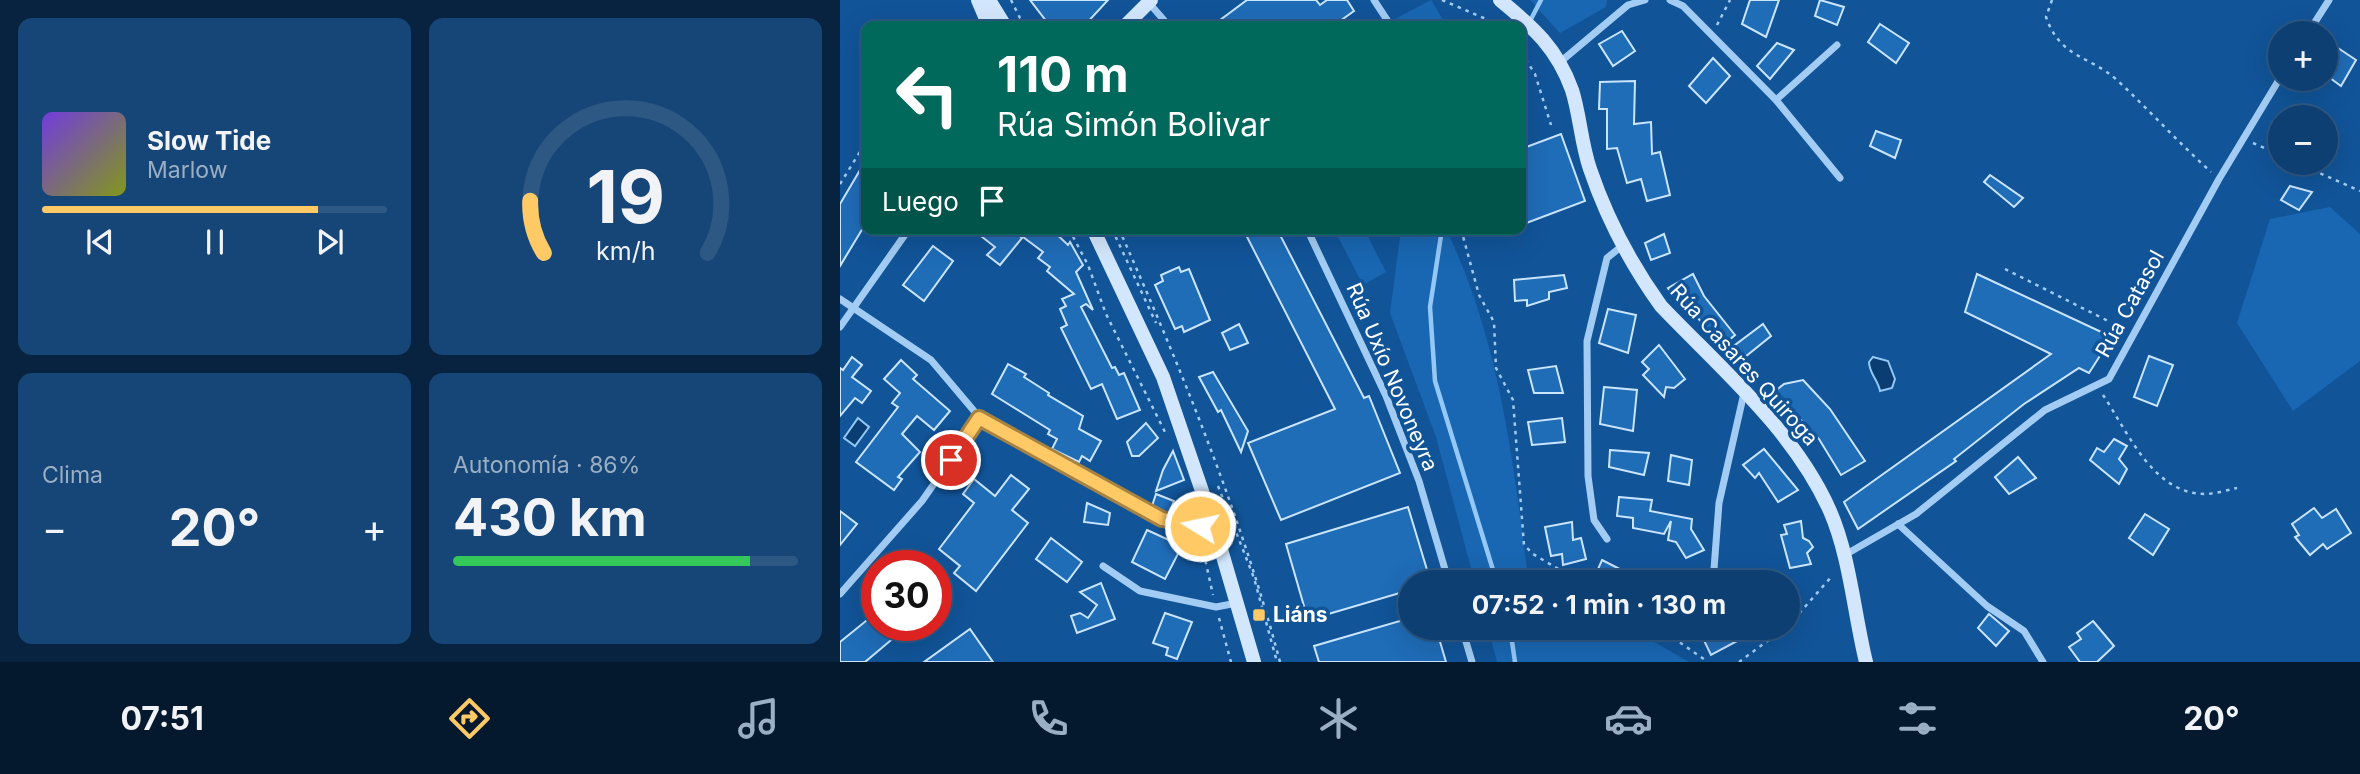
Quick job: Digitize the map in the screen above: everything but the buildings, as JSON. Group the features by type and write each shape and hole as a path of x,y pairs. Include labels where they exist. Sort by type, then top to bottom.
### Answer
{"street":[{"path":"978,0 987,21"},
{"path":"989,0 1002,21"},
{"path":"1374,0 1388,21"},
{"name":"Rúa Casares Quiroga","path":"1500,0 1525,21"},
{"path":"1559,63 1620,10 1645,0"},
{"path":"1670,0 1683,6 1776,100 1840,178"},
{"path":"2316,21 2329,0"},
{"path":"1130,21 1150,1 1165,21"},
{"name":"Rúa Casares Quiroga","path":"1526,21 1540,33 1559,63 1572,91 1589,166 1622,246 1661,306 1786,439 1812,475 1831,514 1866,662"},
{"path":"1776,100 1837,45"},
{"name":"Rúa Catasol","path":"1844,562 1916,514 2045,410 2109,379 2219,179 2272,91"},
{"path":"840,327 905,235"},
{"path":"1096,235 1163,377 1215,529 1254,662"},
{"name":"Rúa Uxío Novoneyra","path":"1310,235 1386,396 1419,481 1445,570"},
{"path":"1607,538 1594,520 1588,476 1587,341 1607,258 1622,246"},
{"path":"840,299 931,360 979,418 1162,519 1215,529"},
{"path":"1715,570 1719,503 1744,393"},
{"path":"840,594 922,501 979,418"},
{"path":"1898,524 1987,606 2024,631 2043,662"},
{"path":"1103,566 1140,591 1216,607 1238,603"},
{"path":"1466,640 1472,662"}],"path":[{"path":"1011,0 1020,18 1024,21"},
{"path":"1442,0 1489,21"},
{"path":"1710,34 1726,12 1730,0"},
{"path":"2052,0 2046,17 2052,35 2074,56 2114,77 2219,179"},
{"path":"1526,60 1535,74 1551,125"},
{"path":"2244,138 2268,149"},
{"path":"840,184 861,150"},
{"path":"2324,175 2360,191"},
{"path":"1072,235 1088,265 1106,314 1170,441"},
{"path":"1122,235 1165,332 1259,583 1280,662"},
{"path":"1463,235 1479,295 1494,322 1496,368 1513,400 1524,545 1533,554 1560,570"},
{"path":"2005,269 2133,334"},
{"path":"2097,386 2157,477 2179,488 2204,495 2237,488"},
{"path":"1200,526 1201,545 1231,662"},
{"path":"1800,612 1844,562"},
{"path":"1676,640 1708,662"},
{"path":"1739,662 1769,640"}],"shaded area":[{"path":"1431,0 1444,21 1396,21 1395,19"},
{"path":"1530,0 1607,0 1606,7 1560,33"},
{"path":"2330,207 2360,234 2360,361 2293,411 2237,323 2270,219"},
{"path":"1337,235 1367,235 1386,272 1363,285"},
{"path":"1400,235 1449,235 1464,270 1491,353 1508,438 1529,570 1472,570 1436,437 1390,313"},
{"path":"1873,357 1888,361 1895,379 1892,388 1880,391 1869,366"},
{"path":"858,418 869,427 855,446 844,438"},
{"path":"1491,640 1651,640 1689,662 1497,662"}],"waterway":[{"path":"1530,21 1541,0"},
{"path":"1441,235 1430,307 1435,381 1493,570"},
{"path":"1512,640 1515,662"}],"place":[{"name":"Liáns","path":"1259,615"}],"route":[{"path":"951,460 979,418 1034,451 1162,519 1200,526"}]}
